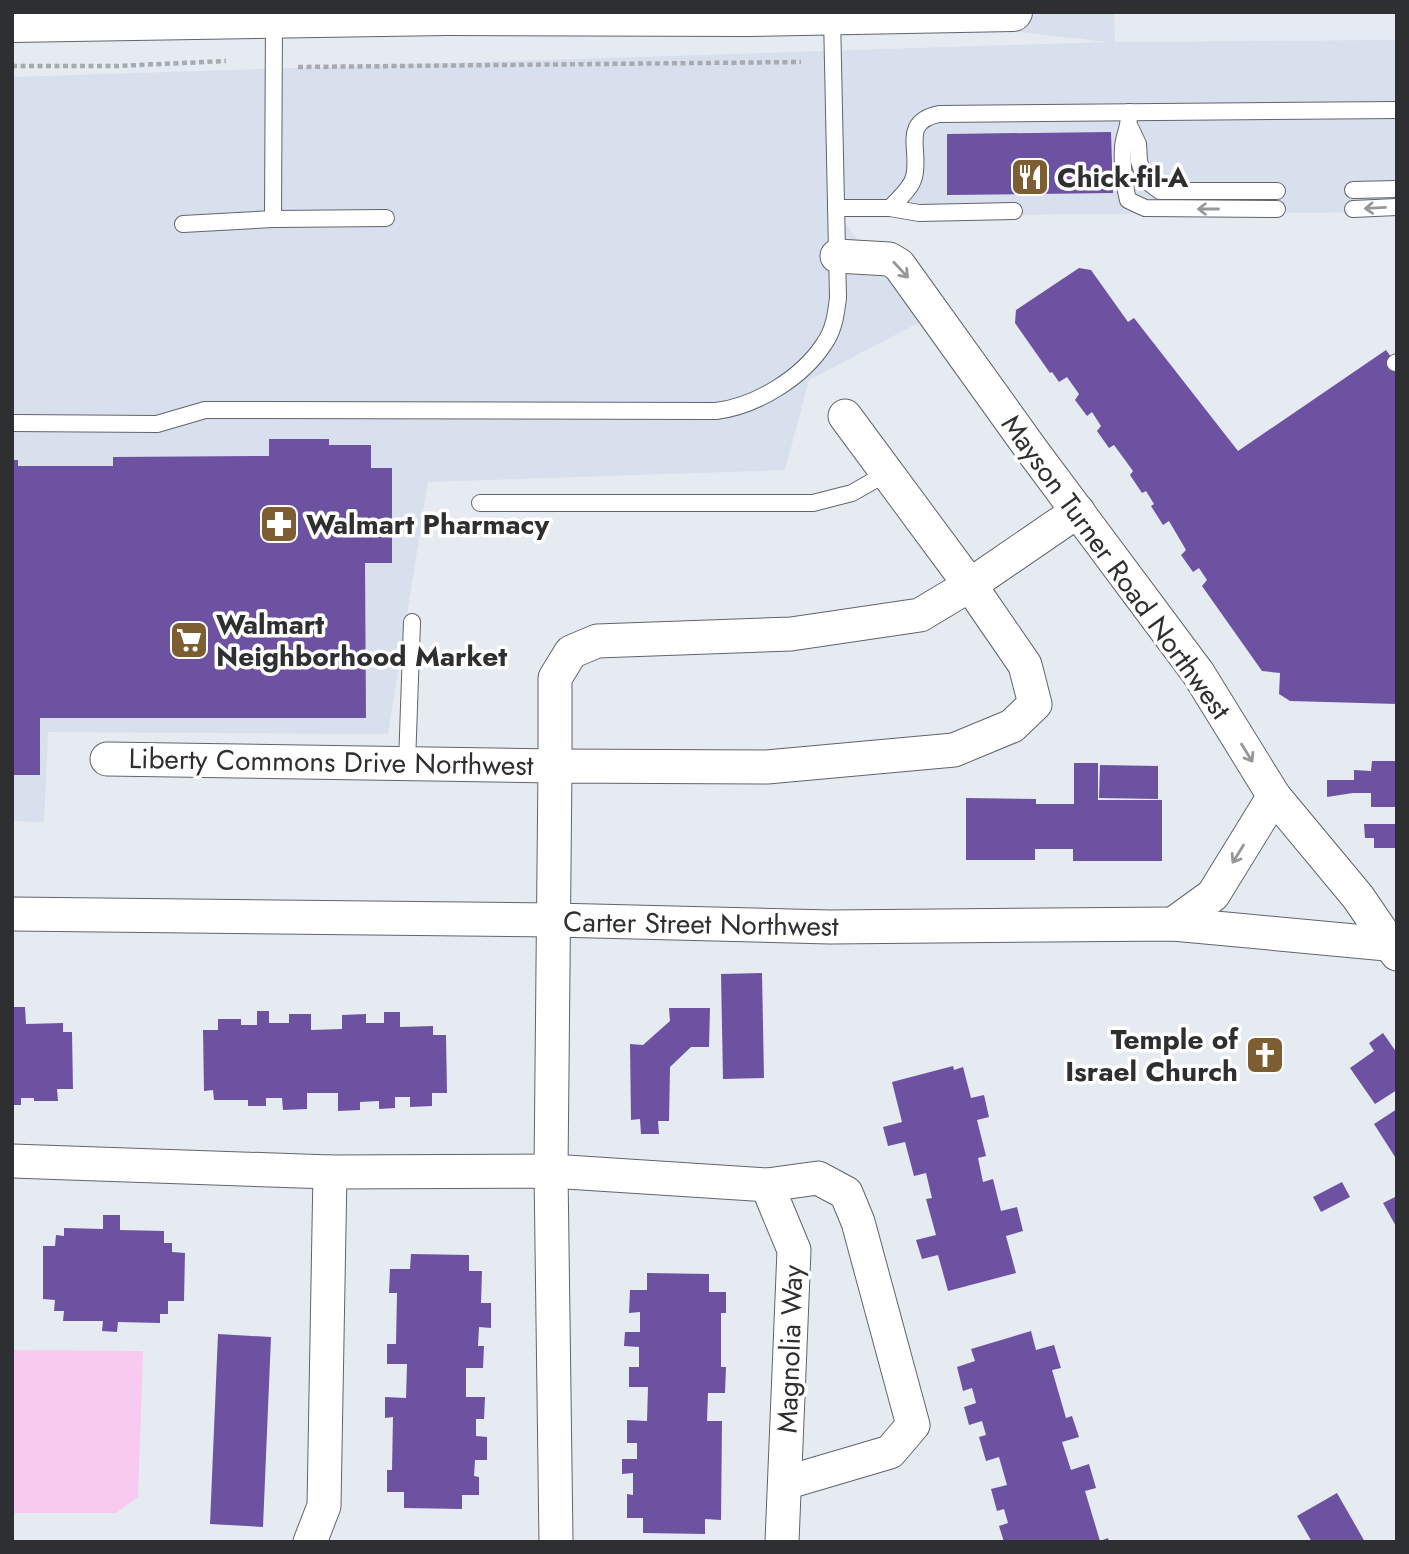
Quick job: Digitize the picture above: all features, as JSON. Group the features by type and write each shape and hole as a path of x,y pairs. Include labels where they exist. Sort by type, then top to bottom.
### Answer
{"main road":[{"path":"12,23 87,17 832,16 1013,12"}],"street":[{"name":"Mayson Turner Road Northwest","path":"837,256 889,259 899,265 1198,673 1274,796 1358,897 1394,947"},
{"name":"Liberty Commons Drive Northwest","path":"107,759 767,767 954,750 1012,726 1035,704 1025,665 970,584 845,416"},
{"name":"Liberty Commons Drive Northwest","path":"551,1157 555,678 571,652 597,641 791,634 920,615 1078,511"},
{"path":"1172,924 1213,895 1274,796"},
{"name":"Carter Street Northwest","path":"12,914 554,920 830,927 1172,924 1394,947"},
{"path":"551,1157 556,1542"},
{"path":"12,1161 330,1172 551,1157 767,1185 818,1178 846,1193 858,1222 913,1425 890,1452 785,1483"},
{"path":"310,1542 324,1506 330,1172"},
{"name":"Magnolia Way","path":"767,1185 794,1250 782,1542"}],"lane":[{"path":"265,16 273,219"},
{"path":"12,423 157,424 205,410 702,411 731,409 753,402 800,371 825,343 836,317 838,298 832,16"},
{"path":"890,208 905,193 914,177 915,130 926,116 939,114 1129,120 1397,110"},
{"path":"1129,120 1138,144 1139,161 1145,180 1160,191 1277,191"},
{"path":"1129,120 1123,145 1128,200 1145,208 1277,209"},
{"path":"1353,190 1397,189"},
{"path":"1353,209 1397,207"},
{"path":"836,208 890,208 919,213 1014,211"},
{"path":"183,224 273,219 386,218"},
{"path":"480,503 813,503 852,493 887,473"},
{"path":"407,764 411,622"}],"path":[{"path":"12,66 117,66 226,61"},
{"path":"298,67 801,62"}],"shaded area":[{"path":"840,12 1114,12 1115,42 1397,40 1397,212 839,216 922,321 809,380 785,470 428,482 388,734 48,732 44,822 12,821 12,77 1108,42"},
{"path":"12,1350 143,1351 138,1497 116,1513 12,1513"}],"building":[{"name":"Chick-fil-A","path":"1111,132 1113,193 947,195 947,134"},
{"path":"1079,268 1091,270 1128,322 1134,318 1238,451 1386,350 1397,365 1397,704 1290,701 1279,694 1280,673 1262,671 1202,586 1207,580 1199,568 1193,572 1181,555 1186,550 1169,521 1163,525 1151,506 1154,504 1146,491 1142,493 1130,475 1133,471 1114,445 1109,448 1097,431 1101,426 1092,412 1087,416 1075,400 1079,394 1067,377 1059,382 1052,372 1050,373 1015,323 1016,310"},
{"name":"Walmart Neighborhood Market","path":"269,439 329,439 329,445 371,445 371,468 392,468 392,563 365,563 366,718 40,718 40,775 12,775 12,460 18,460 18,466 113,466 113,457 269,456"},
{"path":"1372,761 1397,761 1397,807 1371,807 1371,793 1327,797 1327,780 1354,780 1354,770 1371,771"},
{"path":"1074,763 1098,763 1098,800 1162,800 1162,861 1073,861 1073,849 1035,849 1035,860 966,860 966,798 1036,799 1036,804 1074,804"},
{"path":"1100,765 1158,766 1158,799 1099,798"},
{"path":"1364,824 1397,824 1397,848 1374,848 1374,838 1365,838"},
{"path":"762,973 764,1078 723,1079 721,974"},
{"path":"12,1007 25,1007 26,1024 63,1023 63,1032 72,1032 73,1089 57,1089 58,1101 21,1098 21,1105 12,1105"},
{"path":"669,1008 710,1008 709,1047 691,1047 670,1067 669,1121 658,1121 659,1134 641,1134 640,1119 631,1120 630,1044 643,1045 670,1021"},
{"path":"257,1011 269,1011 269,1023 289,1023 289,1014 311,1014 311,1030 342,1029 342,1015 366,1014 366,1023 384,1023 384,1012 400,1012 400,1027 433,1026 433,1035 446,1035 447,1093 432,1093 432,1106 410,1107 410,1097 395,1097 395,1108 379,1109 379,1101 360,1102 360,1110 338,1111 338,1093 307,1093 307,1109 283,1110 282,1098 266,1098 266,1106 248,1106 248,1100 214,1100 213,1090 204,1091 203,1030 218,1030 218,1019 241,1019 241,1025 257,1025"},
{"path":"1383,1033 1397,1053 1397,1090 1375,1104 1350,1068 1374,1051 1369,1043"},
{"path":"953,1066 954,1070 963,1067 971,1098 984,1095 989,1117 977,1120 986,1156 978,1158 983,1182 993,1179 1001,1211 1017,1207 1023,1231 1006,1236 1016,1273 948,1291 938,1255 922,1259 916,1240 936,1235 926,1199 932,1198 926,1173 914,1176 905,1142 888,1146 883,1127 902,1122 892,1082"},
{"path":"1397,1109 1397,1160 1374,1124"},
{"path":"1342,1182 1350,1197 1321,1212 1313,1197"},
{"path":"1397,1196 1397,1228 1383,1203"},
{"path":"103,1215 120,1215 120,1230 164,1231 164,1243 172,1243 172,1252 185,1253 184,1301 168,1301 168,1314 160,1314 160,1323 118,1322 117,1332 102,1331 103,1321 63,1321 64,1311 54,1311 55,1300 43,1299 43,1246 55,1246 56,1235 64,1236 64,1228 103,1229"},
{"path":"411,1254 469,1255 469,1271 482,1271 481,1303 491,1303 491,1328 479,1327 478,1346 484,1346 483,1368 466,1368 466,1397 485,1397 484,1419 476,1419 476,1436 487,1437 487,1460 475,1460 474,1476 479,1477 479,1495 462,1495 462,1509 404,1508 404,1492 387,1492 387,1470 392,1470 393,1417 385,1418 385,1397 406,1398 407,1364 387,1364 387,1344 396,1344 397,1293 389,1293 390,1269 410,1269"},
{"path":"647,1273 709,1274 709,1292 726,1292 726,1313 721,1313 721,1367 726,1367 725,1393 708,1393 707,1421 722,1421 721,1520 705,1519 705,1534 643,1533 643,1518 627,1518 627,1494 633,1495 633,1473 622,1474 622,1459 637,1459 637,1443 627,1443 627,1420 647,1421 648,1387 629,1387 629,1367 639,1367 639,1347 624,1346 625,1332 640,1332 640,1312 629,1313 630,1290 647,1290"},
{"path":"1031,1331 1036,1350 1054,1345 1061,1368 1052,1370 1066,1418 1072,1416 1079,1437 1062,1442 1071,1470 1089,1464 1096,1488 1085,1491 1100,1541 1108,1538 1109,1542 1004,1542 999,1526 1008,1523 1004,1509 997,1511 991,1489 1007,1485 999,1457 986,1461 979,1437 986,1435 982,1421 969,1425 964,1407 976,1403 972,1388 963,1391 957,1367 975,1361 971,1349"},
{"path":"218,1334 271,1337 263,1527 210,1524"},
{"path":"1337,1493 1365,1542 1312,1542 1297,1516"}],"place":[{"name":"Chick-fil-A","path":"1030,177"},
{"name":"Walmart Pharmacy","path":"279,524"},
{"name":"Walmart Neighborhood Market","path":"189,640"},
{"name":"Temple of Israel Church","path":"1265,1055"}]}
